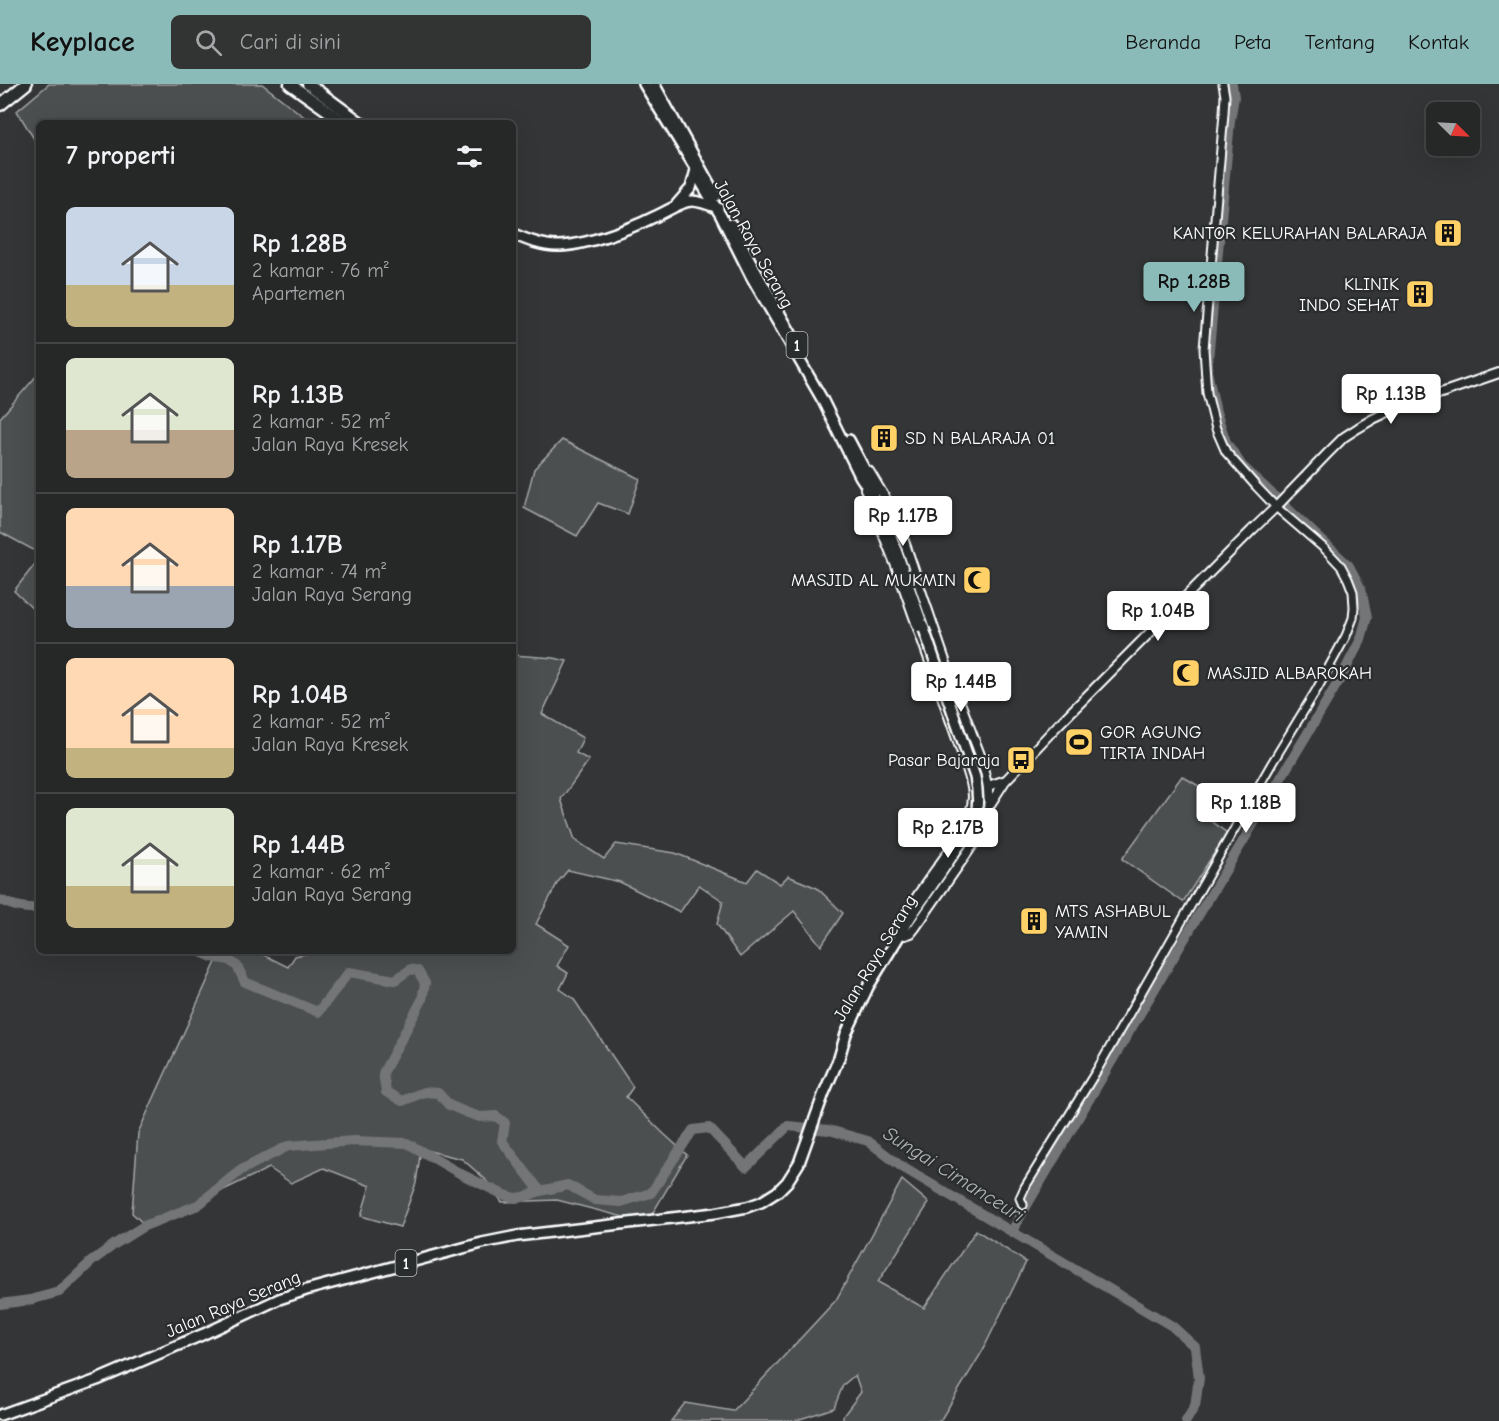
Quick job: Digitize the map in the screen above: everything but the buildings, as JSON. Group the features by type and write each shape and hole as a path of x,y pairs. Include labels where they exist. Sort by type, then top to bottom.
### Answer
{"highway":[{"path":"0,99 18,84"},
{"path":"0,105 26,84"},
{"path":"288,84 305,88 356,120"},
{"name":"Jalan Raya Serang","path":"0,1415 118,1371 279,1299 347,1278 517,1236 715,1213 761,1202 777,1192 787,1182 799,1163 846,1034 868,987 915,916 970,840 981,818 983,790 975,758 905,560 879,501 774,308 747,268 704,180 660,103 644,84"},
{"name":"Jalan Raya Serang","path":"654,84 660,103 696,170 704,180"},
{"path":"305,88 342,120"},
{"path":"682,204 696,170"},
{"path":"516,235 541,244 555,246 586,242 645,222 682,204 704,180"},
{"path":"682,204 721,212"}],"main road":[{"path":"988,806 1006,780 1058,725 1344,437 1392,410 1499,373"},
{"path":"853,454 879,486 899,530 980,755 988,786 988,806 984,824 970,850 915,928 911,933 903,934 901,926 910,909 963,830 972,808 972,785 926,650 853,454"},
{"path":"926,650 929,643 939,642"},
{"path":"963,756 969,752 980,755"},
{"path":"972,785 988,786 1006,780"}],"street":[{"path":"1023,1205 1020,1198 1025,1187 1097,1070 1272,763 1317,689 1350,627 1354,607 1353,592 1341,566 1277,507 1226,452 1216,429 1206,393 1204,349 1224,113 1223,84"}],"shaded area":[{"path":"49,84 262,84 308,120 36,120 36,142 17,111"},
{"path":"36,376 36,551 0,532 0,418"},
{"path":"562,440 640,479 628,514 598,503 577,536 524,508 534,469"},
{"path":"36,563 36,612 14,591"},
{"path":"516,655 567,661 542,714 583,738 576,753 589,760 561,799 575,840 604,859 616,844 675,853 747,882 757,869 780,884 788,876 817,888 843,913 821,946 794,911 740,957 717,924 723,901 699,885 680,912 620,882 568,870 558,882 536,924 569,945 557,966 568,973 560,989 573,998 633,1087 626,1097 687,1155 647,1223 557,1200 502,1202 485,1179 462,1159 421,1149 416,1183 400,1227 361,1216 370,1186 324,1168 291,1183 269,1168 147,1227 132,1213 138,1133 220,954 262,954 288,967 295,956 304,954 516,954"},
{"path":"1182,776 1217,797 1207,818 1227,833 1183,902 1122,859"},
{"path":"902,1180 929,1203 878,1282 924,1308 976,1230 1026,1262 982,1352 940,1421 843,1421 843,1416 861,1392 855,1375 843,1385 834,1408 794,1421 671,1421 685,1403 733,1411 836,1300"}],"waterway":[{"path":"1012,1231 1343,674 1361,639 1367,617 1361,589 1349,566 1242,466 1226,442 1216,412 1207,371 1234,97 1232,84"},
{"path":"0,900 19,907 36,908"},
{"path":"205,954 229,960 237,966 245,982 318,1012 349,972 395,980 411,969 418,971 425,983 422,1000 383,1073 386,1092 402,1101 424,1092 438,1093 449,1105 465,1112 480,1117 496,1116 505,1123 502,1141 540,1191"},
{"name":"Sungai Cimanceuri","path":"0,1304 30,1300 59,1292 92,1261 115,1244 144,1226 198,1205 241,1170 288,1146 354,1141 407,1143 461,1174 515,1198 568,1185 595,1200 621,1202 651,1193 693,1130 709,1128 746,1167 788,1126 829,1130 868,1141 902,1167 1172,1326 1195,1347 1199,1378 1195,1406 1186,1421"}],"place":[{"name":"KANTOR KELURAHAN BALARAJA","path":"1448,233"},
{"name":"KLINIK INDO SEHAT","path":"1420,294"},
{"name":"SD N BALARAJA 01","path":"884,438"},
{"name":"MASJID AL MUKMIN","path":"977,580"},
{"name":"MASJID ALBAROKAH","path":"1186,673"},
{"name":"GOR AGUNG TIRTA INDAH","path":"1079,742"},
{"name":"Pasar Bajaraja","path":"1021,760"},
{"name":"MTS ASHABUL YAMIN","path":"1034,921"}]}
